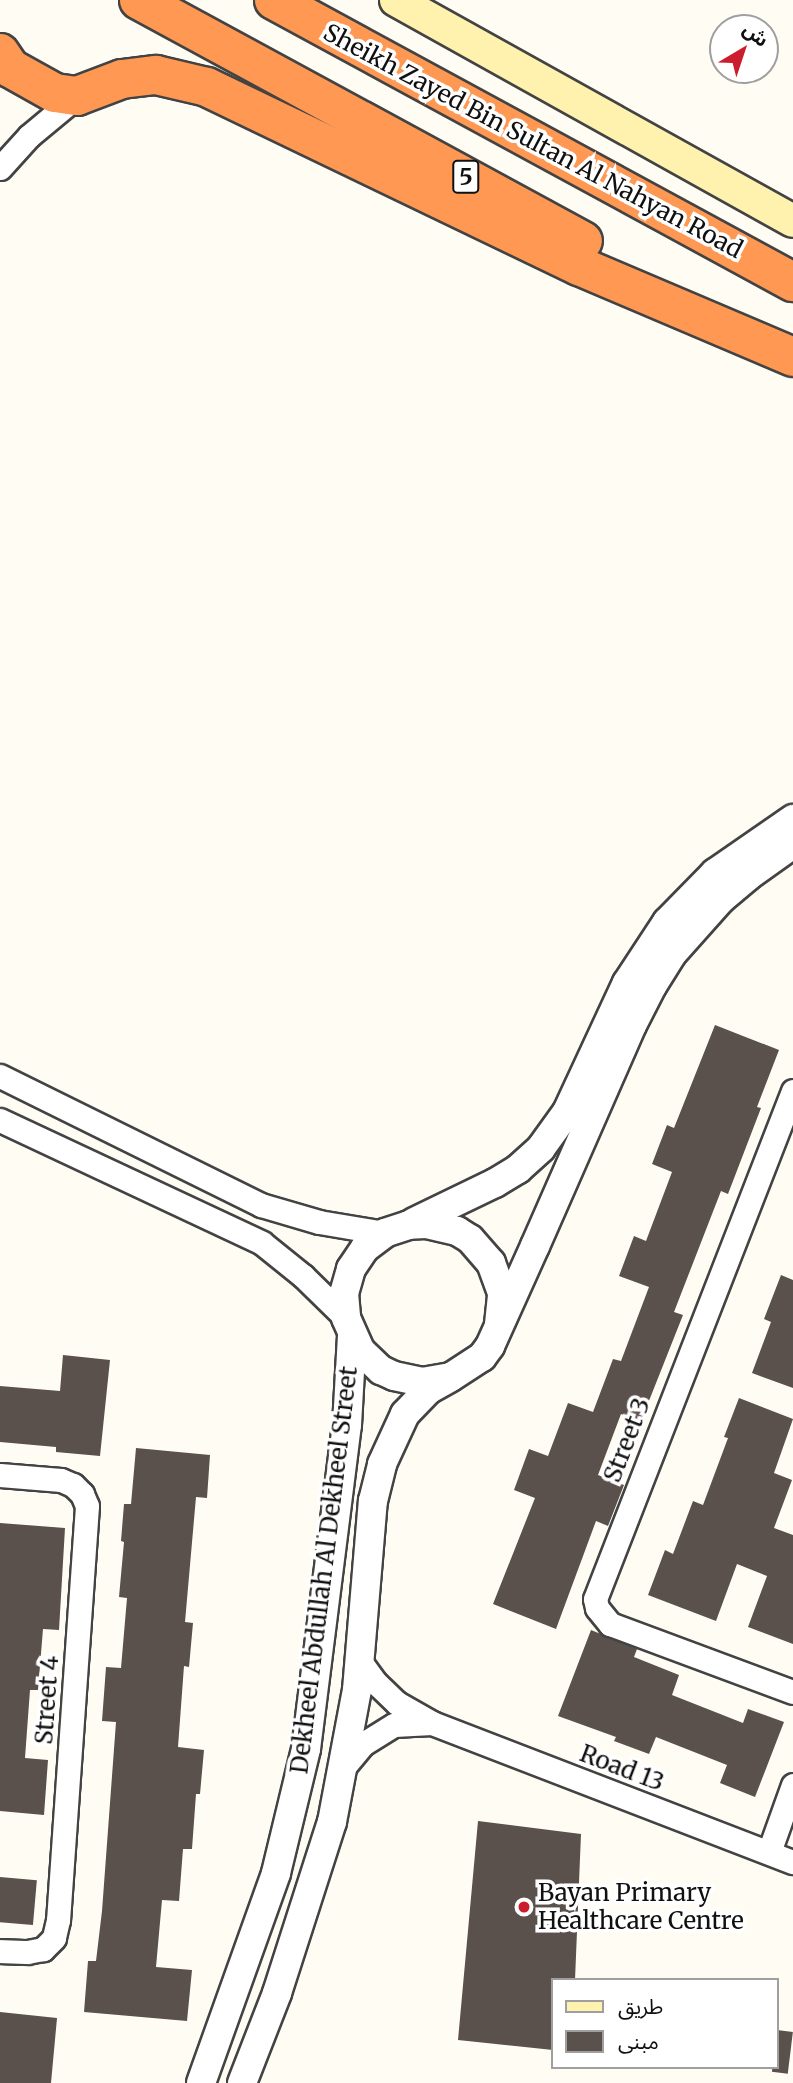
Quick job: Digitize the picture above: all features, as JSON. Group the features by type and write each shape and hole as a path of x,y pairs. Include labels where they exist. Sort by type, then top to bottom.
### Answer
{"highway":[{"name":"5","path":"139,0 793,356"},
{"name":"Sheikh Zayed Bin Sultan Al Nahyan Road","path":"274,0 793,282"},
{"path":"0,53 10,68 55,93 77,96 122,79 156,75 207,87 579,266 793,356"}],"main road":[{"path":"396,0 793,221"}],"street":[{"path":"0,168 29,136 77,96"},
{"path":"754,201 793,216"},
{"path":"349,1327 344,1293 351,1269 365,1248 397,1229 495,1183 518,1169 541,1148 567,1112 627,983 667,922 715,873 793,819"},
{"path":"0,1120 262,1243 303,1276 349,1327 369,1360 394,1376 422,1382 451,1377 482,1357 632,1025 672,954 721,899 793,844"},
{"path":"0,1076 261,1205 319,1222 397,1229 426,1224 449,1228 470,1239 483,1251 499,1279 502,1310 499,1324"},
{"name":"Street 3","path":"793,1091 595,1600 601,1616 610,1624 793,1692"},
{"name":"Dekheel Abdullah Al Dekheel Street","path":"201,2083 276,1873 306,1749 347,1426 349,1327"},
{"name":"Dekheel Abdullah Al Dekheel Street","path":"242,2083 277,1993 332,1822 359,1660 373,1501 382,1464 405,1414 428,1390 451,1377"},
{"name":"Street 4","path":"0,1475 61,1480 73,1485 82,1494 87,1506 58,1920 54,1938 43,1949 27,1952 0,1951"},
{"name":"Road 13","path":"359,1660 375,1682 397,1703 432,1723 793,1862"},
{"name":"Road 13","path":"342,1769 363,1744 394,1725 432,1723"},
{"path":"769,1852 793,1785"}],"building":[{"path":"715,1025 779,1050 757,1107 761,1108 728,1194 721,1191 674,1312 683,1315 641,1421 621,1414 598,1475 624,1485 608,1526 596,1521 556,1629 493,1604 535,1498 514,1490 529,1449 548,1456 568,1403 593,1412 613,1359 621,1361 649,1287 619,1276 634,1236 646,1241 672,1172 652,1164 667,1125 674,1128"},
{"path":"781,1275 793,1280 793,1388 752,1373 771,1322 764,1319"},
{"path":"63,1355 110,1360 100,1456 56,1452 56,1447 0,1442 0,1386 60,1391"},
{"path":"739,1398 793,1419 774,1473 792,1480 774,1528 793,1535 793,1644 748,1627 767,1576 737,1564 716,1621 648,1595 665,1550 673,1554 693,1501 703,1505 728,1438 724,1437"},
{"path":"136,1448 210,1455 207,1498 196,1497 185,1622 193,1623 189,1667 184,1666 178,1747 204,1750 200,1794 196,1794 192,1849 183,1849 179,1901 162,1900 156,1967 192,1970 187,2021 84,2012 88,1961 96,1961 102,1911 116,1722 102,1721 106,1667 121,1668 127,1598 119,1597 124,1542 121,1541 124,1504 131,1504"},
{"path":"0,1523 65,1528 59,1630 43,1629 38,1690 30,1690 25,1758 48,1760 44,1815 0,1811"},
{"path":"591,1630 637,1649 634,1657 679,1675 672,1695 743,1723 748,1709 784,1722 755,1797 720,1783 727,1765 656,1737 649,1754 614,1741 616,1737 558,1716"},
{"name":"Bayan Primary Healthcare Centre","path":"478,1821 581,1834 575,1978 552,1978 552,2050 458,2040"},
{"path":"0,1877 37,1880 33,1925 0,1922"},
{"path":"0,2012 57,2018 51,2083 0,2083"},
{"path":"779,2030 793,2032 788,2074 772,2072 772,2069 779,2069"}],"place":[{"name":"Bayan Primary Healthcare Centre","path":"524,1907"}]}
